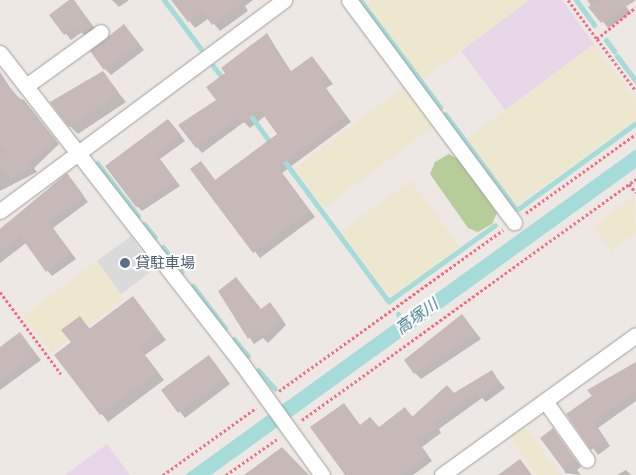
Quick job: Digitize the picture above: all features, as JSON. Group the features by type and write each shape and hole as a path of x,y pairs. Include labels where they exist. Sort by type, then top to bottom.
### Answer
{"street":[{"path":"0,211 284,0"},
{"path":"349,0 514,222"},
{"path":"26,86 101,32"},
{"path":"0,53 289,428 322,475"},
{"path":"442,475 636,334"},
{"path":"544,401 588,460"}],"path":[{"path":"568,0 636,92"},
{"path":"597,39 636,7"},
{"path":"163,475 269,402 636,134"},
{"path":"226,475 636,179"},
{"path":"630,184 636,193"},
{"path":"0,292 62,374"}],"shaded area":[{"path":"371,0 529,0 422,80 366,4"},
{"path":"529,0 562,0 594,44 505,110 461,51"},
{"path":"594,44 636,100 636,120 516,206 466,139"},
{"path":"405,86 434,126 324,208 294,168"},
{"path":"411,180 460,247 390,297 341,232"},
{"path":"634,196 636,233 611,251 593,226"},
{"name":"貸駐車場","path":"131,236 153,270 121,294 97,261"},
{"path":"97,261 125,299 51,353 23,316"},
{"path":"523,424 560,475 536,475 508,435"},
{"path":"107,444 130,475 65,475"}],"green space":[{"path":"449,154 460,160 497,213 492,224 478,232 468,228 430,174 435,162"}],"water":[{"name":"高塚川","path":"636,149 636,168 211,475 185,475"}],"building":[{"path":"69,0 74,0 93,26 82,34 76,26 64,35 49,15"},
{"path":"171,0 246,0 212,25 202,11 188,22"},
{"path":"597,0 636,0 601,23 588,7"},
{"path":"124,24 139,44 104,70 90,51"},
{"path":"267,33 290,72 312,56 328,78 321,82 346,116 278,167 310,211 253,253 190,169 201,161 215,180 277,134 260,110 243,123 239,117 196,148 178,125 216,100 206,87 225,73 221,68"},
{"path":"103,71 119,93 69,127 50,102"},
{"path":"0,76 54,138 53,144 29,162 33,166 11,179 0,165 0,155 5,151 0,144"},
{"path":"168,119 181,135 156,154 176,181 136,207 105,166"},
{"path":"67,173 84,196 48,222 71,253 46,272 21,237 0,252 0,229"},
{"path":"236,277 261,309 270,302 282,319 261,338 257,332 248,339 218,291"},
{"path":"133,296 160,332 139,348 158,372 100,415 54,355 71,342 61,330 80,316 89,329"},
{"path":"462,314 476,333 414,374 404,360"},
{"path":"20,332 36,354 0,381 0,347"},
{"path":"209,355 225,378 178,413 161,390"},
{"path":"636,362 636,391 593,422 606,440 591,450 566,414 592,396 587,390"},
{"path":"492,370 500,383 480,397 476,393 434,423 437,427 417,441 428,455 400,475 345,475 310,427 344,403 360,425 370,417 379,427 405,407 412,417 447,385 454,393"},
{"path":"553,428 576,461 564,470 540,438"},
{"path":"282,447 308,475 244,475"},
{"path":"520,459 532,475 498,475"}],"waterway":[{"path":"164,0 201,49"},
{"path":"360,0 440,107"},
{"path":"576,0 594,25"},
{"path":"606,40 614,51"},
{"path":"617,56 636,81"},
{"path":"213,66 225,81"},
{"path":"248,112 272,145"},
{"path":"445,114 514,207"},
{"path":"518,209 636,123"},
{"path":"282,158 389,302"},
{"path":"97,163 138,216"},
{"path":"144,224 155,237"},
{"path":"389,301 495,225"},
{"path":"163,247 182,272"},
{"path":"193,286 225,328"},
{"name":"高塚川","path":"398,314 405,324"},
{"path":"234,339 248,356"},
{"path":"258,370 275,389"}],"place":[{"name":"貸駐車場","path":"125,263"}]}
